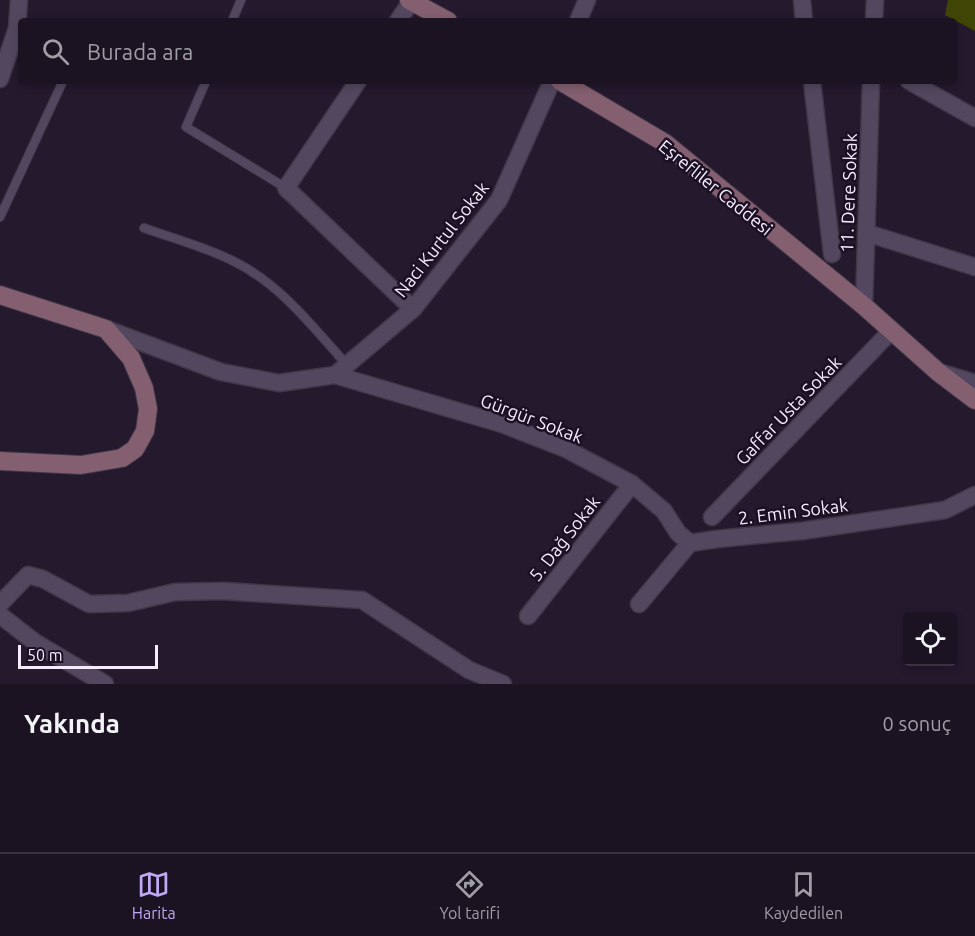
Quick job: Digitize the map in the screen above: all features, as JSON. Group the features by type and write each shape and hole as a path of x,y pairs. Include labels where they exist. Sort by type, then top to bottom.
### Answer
{"main road":[{"path":"411,0 443,18"},
{"name":"Eşrefliler Caddesi","path":"565,84 665,143 864,306 938,372 975,399"},
{"path":"0,295 106,329 131,358 144,388 148,409 145,431 135,449 122,458 81,465 0,461"}],"street":[{"path":"0,79 17,28 19,0"},
{"path":"400,18 411,0"},
{"path":"579,18 587,0"},
{"path":"802,0 804,18"},
{"path":"874,18 875,0"},
{"path":"355,84 286,188 413,309"},
{"name":"Naci Kurtul Sokak","path":"341,370 413,309 500,200 551,84"},
{"path":"812,84 832,254"},
{"name":"11. Dere Sokak","path":"864,306 871,84"},
{"path":"914,84 975,118"},
{"path":"867,233 975,267"},
{"path":"106,329 221,372 267,381 279,383 341,370"},
{"name":"Gaffar Usta Sokak","path":"712,517 892,330"},
{"name":"Gürgür Sokak","path":"341,370 502,424 566,449 632,484 664,511 678,533 690,543"},
{"path":"938,372 975,383"},
{"name":"5. Dağ Sokak","path":"528,616 632,484"},
{"name":"2. Emin Sokak","path":"690,543 802,531 945,510 975,495"},
{"path":"639,604 690,543"},
{"path":"0,604 28,575 43,579 90,604 128,603 176,592 212,591 362,600 469,670 503,684"},
{"path":"0,615 36,643 105,684"}],"lane":[{"path":"233,18 241,0"},
{"path":"0,217 62,84"},
{"path":"205,84 186,127 286,188"},
{"path":"144,228 235,261 262,279 298,311 341,370"}],"green space":[{"path":"948,0 975,0 975,31 957,21 957,18 945,15"}]}
